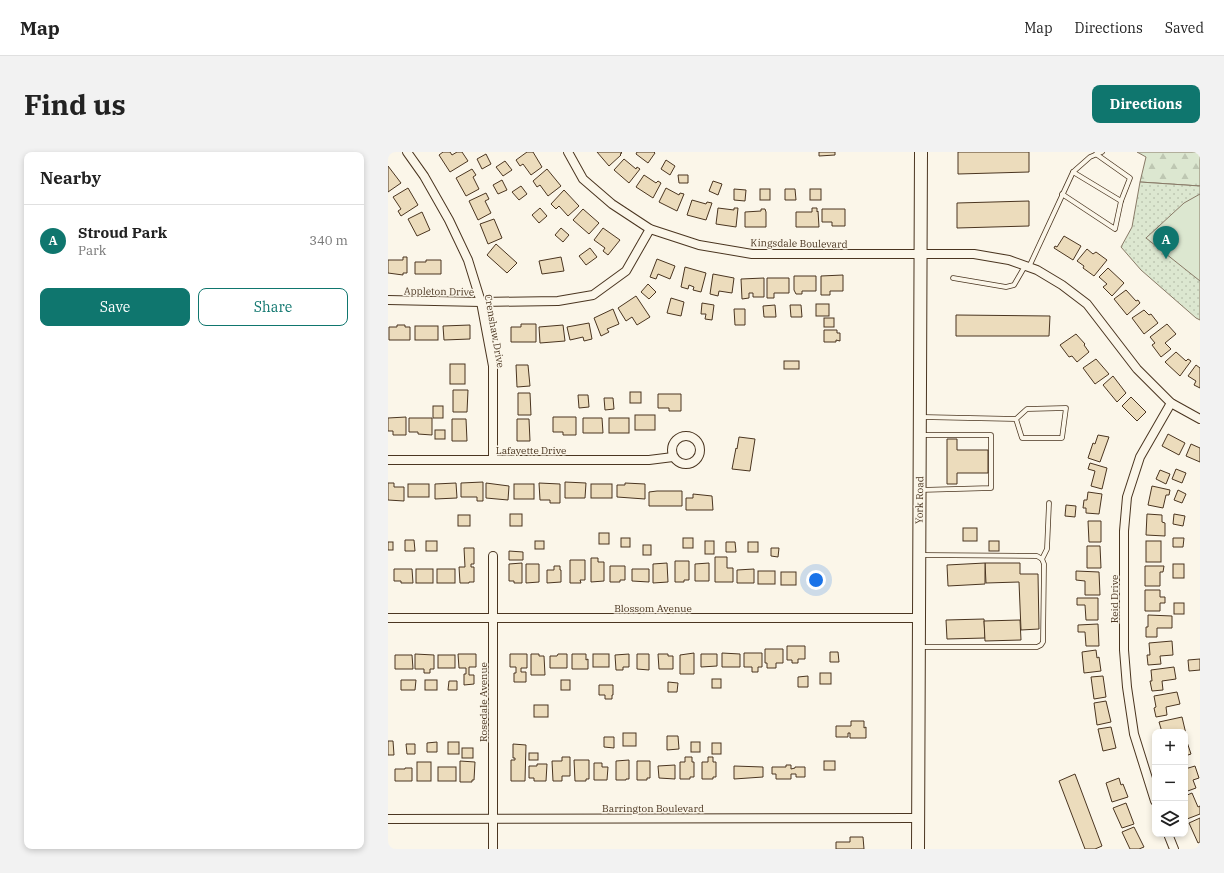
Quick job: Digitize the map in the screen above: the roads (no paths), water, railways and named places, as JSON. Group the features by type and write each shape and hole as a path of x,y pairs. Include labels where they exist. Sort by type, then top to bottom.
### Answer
{"main road":[{"name":"York Road","path":"918,849 918,555 921,152"}],"street":[{"name":"Crenshaw Drive","path":"407,152 424,176 449,220 468,260 481,302 493,366 493,460"},
{"name":"Kingsdale Boulevard","path":"568,152 583,179 612,204 650,229 699,245 752,254 974,254 1009,260 1037,270 1062,285 1087,304 1137,369 1171,404 1200,419"},
{"name":"Appleton Drive","path":"388,300 481,302 558,301 593,294 626,271 650,229"},
{"name":"Reid Drive","path":"1152,791 1134,734 1127,687 1124,650 1124,531 1127,497 1140,456 1171,404"},
{"name":"Lafayette Drive","path":"388,460 648,460 673,457"},
{"name":"Rosedale Avenue","path":"493,556 493,849"},
{"name":"Blossom Avenue","path":"388,618 918,618"},
{"name":"Barrington Boulevard","path":"388,818 918,818"},
{"path":"1169,837 1174,849"}],"lane":[{"path":"953,278 1006,287 1014,285 1027,266 1073,172 1090,157 1102,152"},
{"path":"1062,194 1115,229 1130,178 1096,154"},
{"path":"1073,172 1122,201"},
{"path":"920,417 1016,419 1027,409 1066,408 1062,438 1022,438 1016,419"},
{"path":"919,490 991,488 991,436 920,435"},
{"path":"1042,559 1048,549 1049,502"},
{"path":"918,555 1037,556 1042,559 1044,564 1043,642 1041,645 1037,647 918,647"}],"place":[{"name":"Stroud Park","path":"1166,259"}]}
